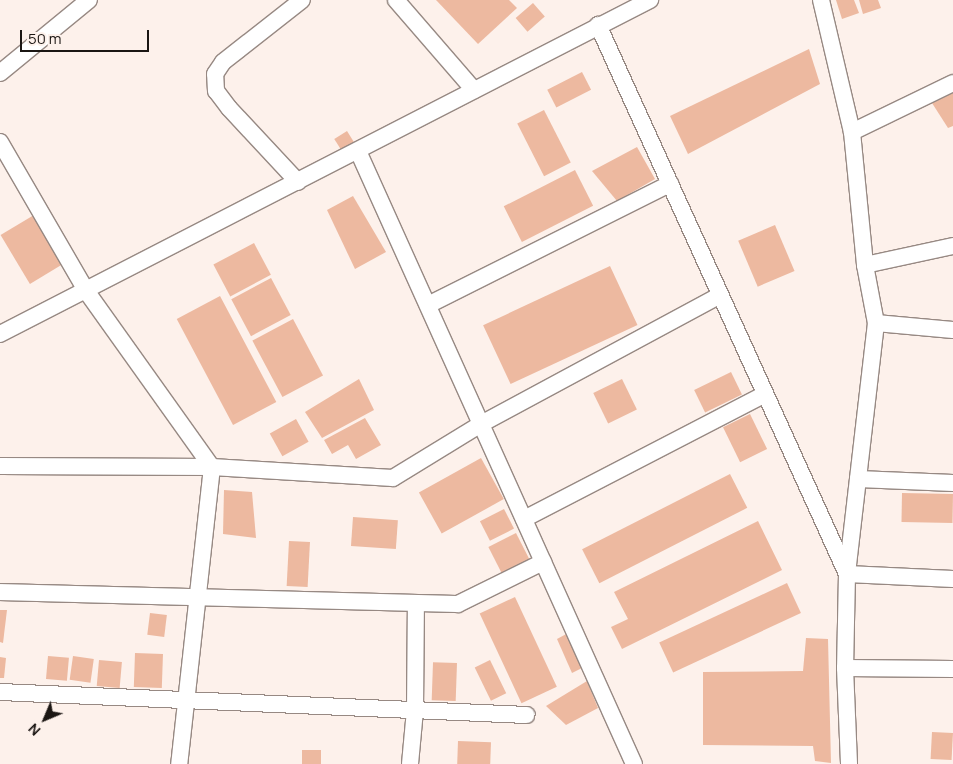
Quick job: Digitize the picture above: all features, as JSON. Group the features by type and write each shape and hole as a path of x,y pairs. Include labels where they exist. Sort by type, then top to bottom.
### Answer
{"street":[{"path":"0,73 89,0"},
{"path":"298,182 229,108 216,91 215,74 223,62 302,0"},
{"path":"396,0 474,90"},
{"path":"0,334 87,292 598,25 650,0"},
{"path":"821,0 852,132 865,265 876,323 847,574 845,668 850,764"},
{"path":"598,25 847,574"},
{"path":"852,132 953,83"},
{"path":"0,142 87,292 212,467 196,597 179,764"},
{"path":"358,150 634,764"},
{"path":"428,305 670,184"},
{"path":"865,265 953,246"},
{"path":"0,466 212,467 393,478 481,424 720,294"},
{"path":"876,323 953,330"},
{"path":"524,519 765,394"},
{"path":"858,479 953,483"},
{"path":"0,592 458,604 543,562"},
{"path":"847,574 953,579"},
{"path":"410,764 416,710 416,603"},
{"path":"845,668 953,669"},
{"path":"0,692 526,715"}],"building":[{"path":"436,0 509,0 517,8 478,44"},
{"path":"836,0 854,0 859,13 842,19"},
{"path":"859,0 878,0 881,8 863,14"},
{"path":"533,3 545,17 527,32 516,18"},
{"path":"809,49 820,84 688,154 670,116"},
{"path":"582,72 591,90 556,108 547,90"},
{"path":"953,93 953,126 948,128 932,103"},
{"path":"544,110 571,163 544,176 517,124"},
{"path":"347,131 354,142 341,150 334,139"},
{"path":"637,147 655,179 617,201 592,171"},
{"path":"575,170 593,206 522,242 504,206"},
{"path":"353,196 386,252 355,269 327,210"},
{"path":"34,215 63,264 30,284 1,235"},
{"path":"775,225 795,271 758,287 738,241"},
{"path":"254,243 271,275 230,296 213,265"},
{"path":"610,266 637,325 511,384 483,325"},
{"path":"271,278 291,315 251,336 231,299"},
{"path":"220,296 276,402 233,425 177,319"},
{"path":"293,319 323,376 282,397 252,341"},
{"path":"731,372 742,394 705,412 694,390"},
{"path":"359,379 374,410 322,438 305,412"},
{"path":"622,379 637,410 608,424 593,393"},
{"path":"750,414 767,449 740,462 723,427"},
{"path":"365,418 381,445 356,459 348,445 332,454 324,440"},
{"path":"296,419 309,442 282,456 270,434"},
{"path":"481,458 504,499 442,534 419,492"},
{"path":"730,474 747,508 599,583 582,549"},
{"path":"224,490 252,492 256,538 223,534"},
{"path":"902,493 953,494 952,523 901,522"},
{"path":"504,509 514,529 490,541 480,521"},
{"path":"353,517 398,520 396,549 351,546"},
{"path":"758,521 782,570 622,649 611,627 628,619 614,592"},
{"path":"516,533 530,560 502,574 488,547"},
{"path":"289,541 310,542 308,587 287,586"},
{"path":"787,583 801,613 673,672 659,643"},
{"path":"515,597 557,687 521,703 480,613"},
{"path":"0,610 7,610 3,643 0,642"},
{"path":"150,613 167,615 164,637 147,635"},
{"path":"570,632 588,665 572,673 557,639"},
{"path":"806,638 828,639 831,763 815,761 813,746 703,745 703,672 803,671"},
{"path":"135,653 163,654 162,688 134,687"},
{"path":"48,656 69,658 67,681 46,679"},
{"path":"73,656 94,659 90,683 70,680"},
{"path":"0,657 6,658 4,678 0,678"},
{"path":"99,660 122,662 120,688 97,686"},
{"path":"490,660 506,693 491,701 475,667"},
{"path":"433,662 457,663 456,701 432,700"},
{"path":"587,681 598,708 566,725 546,706"},
{"path":"932,732 953,733 952,760 931,759"},
{"path":"458,741 491,742 490,764 457,764"},
{"path":"302,750 321,750 321,764 302,764"}]}
